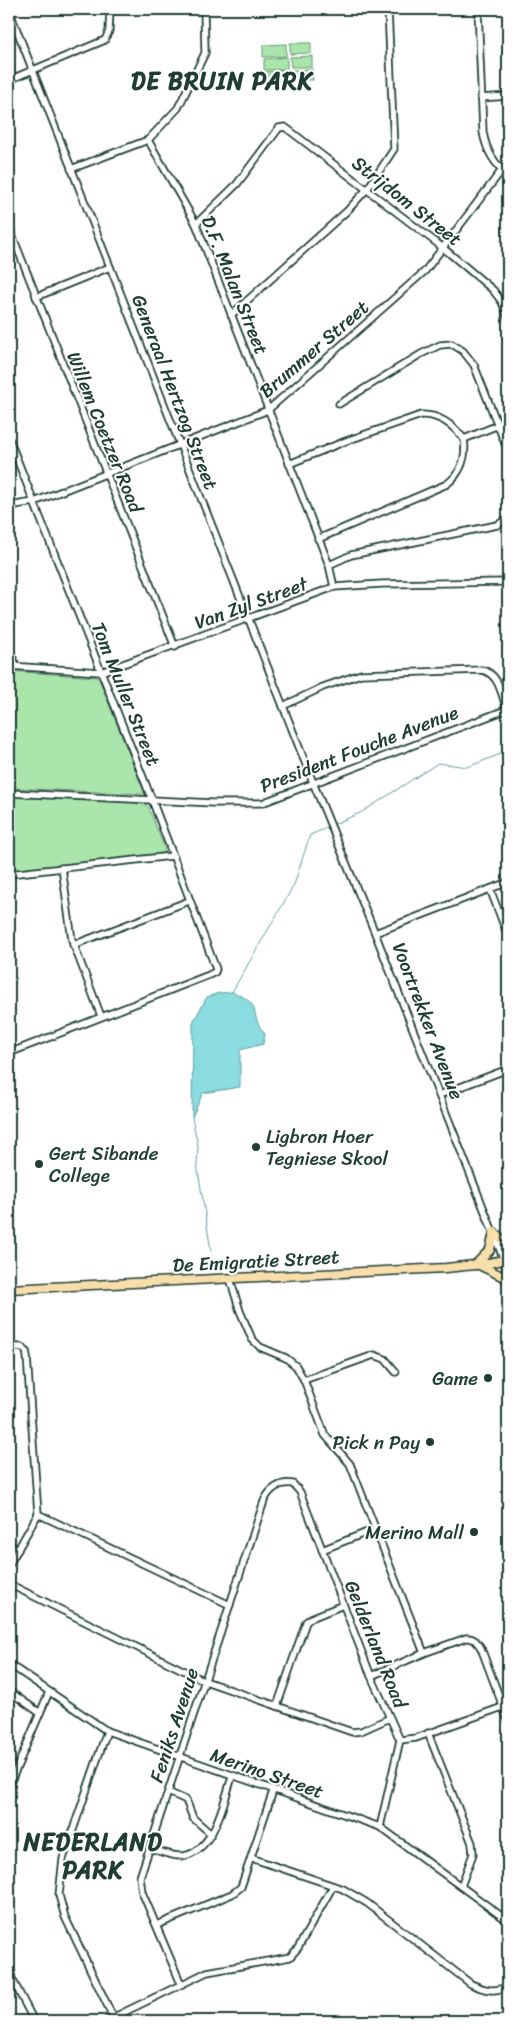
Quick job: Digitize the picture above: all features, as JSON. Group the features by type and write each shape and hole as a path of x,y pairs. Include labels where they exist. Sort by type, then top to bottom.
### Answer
{"highway":[{"path":"494,1232 508,1245"},
{"path":"494,1232 490,1250 477,1265 508,1280"},
{"name":"De Emigratie Street","path":"9,1290 477,1265 506,1260"},
{"name":"Voortrekker Avenue","path":"506,1260 508,1270"}],"street":[{"path":"9,80 105,40 109,31 110,9"},
{"path":"72,169 148,140 178,108 205,53 204,9"},
{"path":"231,315 347,211 368,188 392,152 395,144 388,9"},
{"path":"478,9 481,98 485,142 492,158 508,176"},
{"name":"Generaal Hertzog Street","path":"9,10 314,785"},
{"path":"481,98 508,96"},
{"name":"Strijdom Street","path":"196,224 237,184 276,132 282,127 288,128 368,188 493,290 502,302 508,317"},
{"name":"D.F. Malan Street","path":"148,140 196,224 329,565 334,587"},
{"name":"Brummer Street","path":"9,506 34,502 268,410 417,279 502,170"},
{"name":"Willem Coetzer Road","path":"9,227 175,647"},
{"path":"36,297 110,267"},
{"path":"339,404 421,354 448,344 455,345 463,351 474,365 508,451"},
{"path":"289,464 346,441 421,415 431,415 442,419 464,439 464,458 461,467 455,477 446,484 318,538"},
{"path":"464,439 508,421"},
{"name":"Tom Muller Street","path":"9,438 152,800 189,901 215,962 216,969 213,973 102,1016"},
{"path":"329,565 350,555 497,525 508,519"},
{"name":"Van Zyl Street","path":"9,666 101,672 175,647 334,587 382,584 508,582"},
{"path":"9,647 16,666"},
{"path":"282,706 323,687 361,674 482,670 494,677 508,709"},
{"name":"President Fouche Avenue","path":"9,793 257,804 268,802 314,785 508,709"},
{"name":"Voortrekker Avenue","path":"314,785 376,933 506,1260"},
{"path":"9,874 172,856"},
{"path":"9,1053 102,1016 74,945 62,868"},
{"path":"376,933 508,882"},
{"path":"490,889 508,936"},
{"path":"74,945 189,901"},
{"path":"439,1095 508,1069"},
{"path":"230,1279 242,1317 255,1343 291,1361 299,1370 325,1435 347,1461 352,1470 424,1653"},
{"path":"9,1347 21,1347 26,1351 38,1514 9,1565"},
{"path":"304,1380 374,1355 385,1359 396,1372"},
{"name":"Gelderland Road","path":"286,1483 293,1484 300,1492 371,1676 400,1740"},
{"name":"Feniks Avenue","path":"181,1984 142,1892 140,1882 149,1848 266,1498 274,1488 286,1483"},
{"path":"38,1514 230,1605"},
{"path":"322,1550 375,1528"},
{"path":"9,1544 18,1550"},
{"path":"9,1584 204,1681 355,1733 390,1718"},
{"path":"277,1706 306,1622 311,1618 343,1605"},
{"path":"371,1676 424,1653 466,1638 474,1639 481,1648 506,1706 508,1720"},
{"name":"Merino Street","path":"9,1664 107,1731 380,1828 508,1921"},
{"path":"9,1691 40,1713"},
{"path":"9,1786 49,1692"},
{"path":"380,1828 400,1740 428,1733 506,1706"},
{"path":"107,1731 63,1859 59,1896 65,1917 113,2018"},
{"path":"428,1733 472,1843 473,1854 461,1886"},
{"path":"149,1848 174,1855 186,1855 206,1842 211,1834 232,1777"},
{"path":"156,1925 236,1892 243,1884 273,1791"},
{"path":"168,1792 186,1800 193,1818 211,1834"},
{"path":"251,1858 349,1892 471,1984 486,1990 499,1990 508,1986"},
{"path":"106,2021 212,1971 290,1957 298,1948 333,1886"},
{"path":"9,1973 34,2021"}],"green space":[{"path":"290,43 311,43 311,53 290,54"},
{"path":"286,44 286,56 263,57 263,45"},
{"path":"312,56 312,67 291,67 290,57"},
{"path":"287,57 287,69 264,70 264,59"},
{"path":"312,69 313,80 291,80 291,70"},
{"path":"287,70 287,82 264,83 264,72"},
{"path":"9,671 96,677 99,679 145,794 9,788"},
{"path":"9,796 145,803 165,852 162,854 9,872"}],"water":[{"path":"232,992 242,996 252,1005 260,1027 265,1034 263,1044 240,1050 240,1087 203,1093 192,1117 193,1022 207,997 219,993"}],"waterway":[{"path":"332,825 362,812 438,763 468,767 508,751"},
{"path":"232,992 294,885 310,835 329,827"},
{"path":"192,1117 198,1146 197,1164 211,1251"}],"place":[{"name":"Ligbron Hoer Tegniese Skool","path":"256,1147"},
{"name":"Gert Sibande College","path":"39,1164"},
{"name":"Game","path":"488,1378"},
{"name":"Pick n Pay","path":"430,1442"},
{"name":"Merino Mall","path":"474,1532"}],"district":[{"name":"DE BRUIN PARK","path":"222,81"},
{"name":"NEDERLAND PARK","path":"93,1856"}]}
